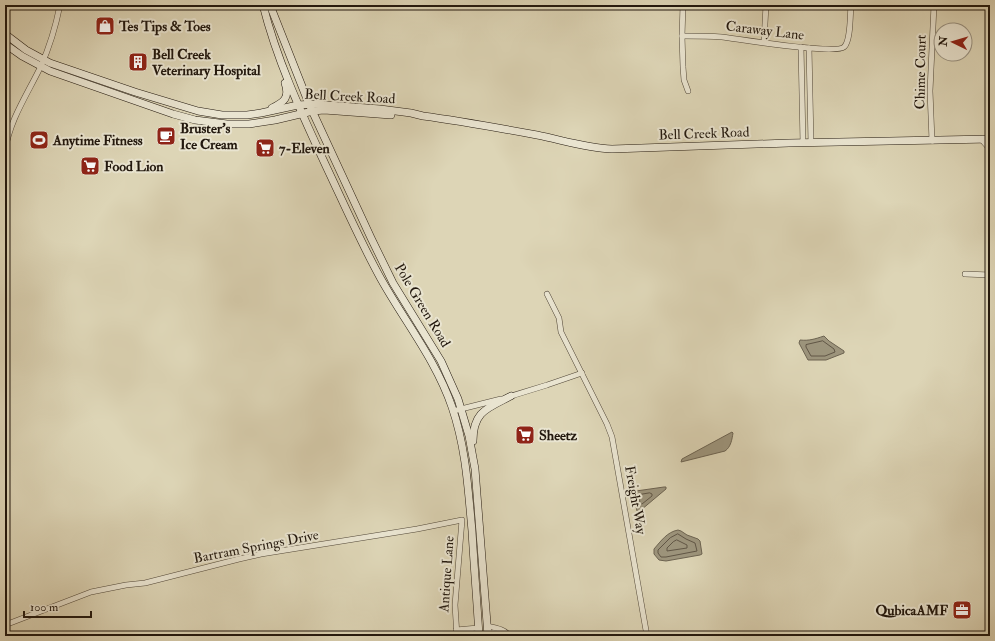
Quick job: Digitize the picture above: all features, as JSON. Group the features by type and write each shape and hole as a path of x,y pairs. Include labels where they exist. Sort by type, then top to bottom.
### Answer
{"main road":[{"name":"Pole Green Road","path":"263,5 271,35 298,105 370,260 391,297 434,364 454,411 462,441 467,470 479,636"},
{"name":"Pole Green Road","path":"270,5 309,104 383,263 398,292 441,361 462,409 473,453 477,485 487,633"},
{"name":"Bell Creek Road","path":"5,34 56,74 173,114 196,120 227,124 249,124 275,120 313,111 332,110 410,117 423,116"},
{"path":"261,113 282,103 287,94 286,84 276,59 271,35"},
{"name":"Bell Creek Road","path":"5,44 13,50 42,63 61,67 190,109 222,115 247,115 309,104 380,109 499,128 609,149 665,148 734,144 990,139"},
{"path":"473,453 473,430 478,418 487,408 511,396"},
{"path":"484,585 481,593 482,623 478,628 487,633"}],"street":[{"path":"5,151 8,136 14,120 42,63 57,19 60,5"},
{"path":"683,5 682,36 684,80 688,91"},
{"path":"764,42 766,5"},
{"name":"Caraway Lane","path":"682,36 724,37 809,48 837,50 844,47 847,43 851,5"},
{"name":"Chime Court","path":"932,140 930,91 934,5"},
{"path":"801,47 802,143"},
{"path":"809,48 811,143"},
{"path":"981,139 990,149"},
{"path":"965,274 990,275"},
{"name":"Freight Way","path":"547,294 559,318 561,332 607,424 614,443 647,636"},
{"path":"454,411 552,384 582,373"},
{"name":"Antique Lane","path":"457,636 455,604 462,520"},
{"name":"Bartram Springs Drive","path":"5,625 91,592 145,582 239,559 462,520"},
{"name":"Antique Lane","path":"456,630 478,628"},
{"path":"487,633 503,630 510,636"},
{"path":"487,633 496,632 505,636"}],"water":[{"path":"824,336 844,351 844,353 826,360 808,360 799,343 800,340 812,340"},
{"path":"732,432 731,443 725,451 681,462 682,459"},
{"path":"666,487 666,489 641,510 637,511 634,497 636,491"},
{"path":"678,530 700,541 702,554 666,561 659,560 654,554 654,549 667,535"}],"place":[{"name":"Tes Tips & Toes","path":"105,26"},
{"name":"Bell Creek Veterinary Hospital","path":"138,62"},
{"name":"Bruster's Ice Cream","path":"166,136"},
{"name":"Anytime Fitness","path":"39,140"},
{"name":"7-Eleven","path":"265,148"},
{"name":"Food Lion","path":"90,166"},
{"name":"Sheetz","path":"525,435"},
{"name":"QubicaAMF","path":"962,610"}]}
